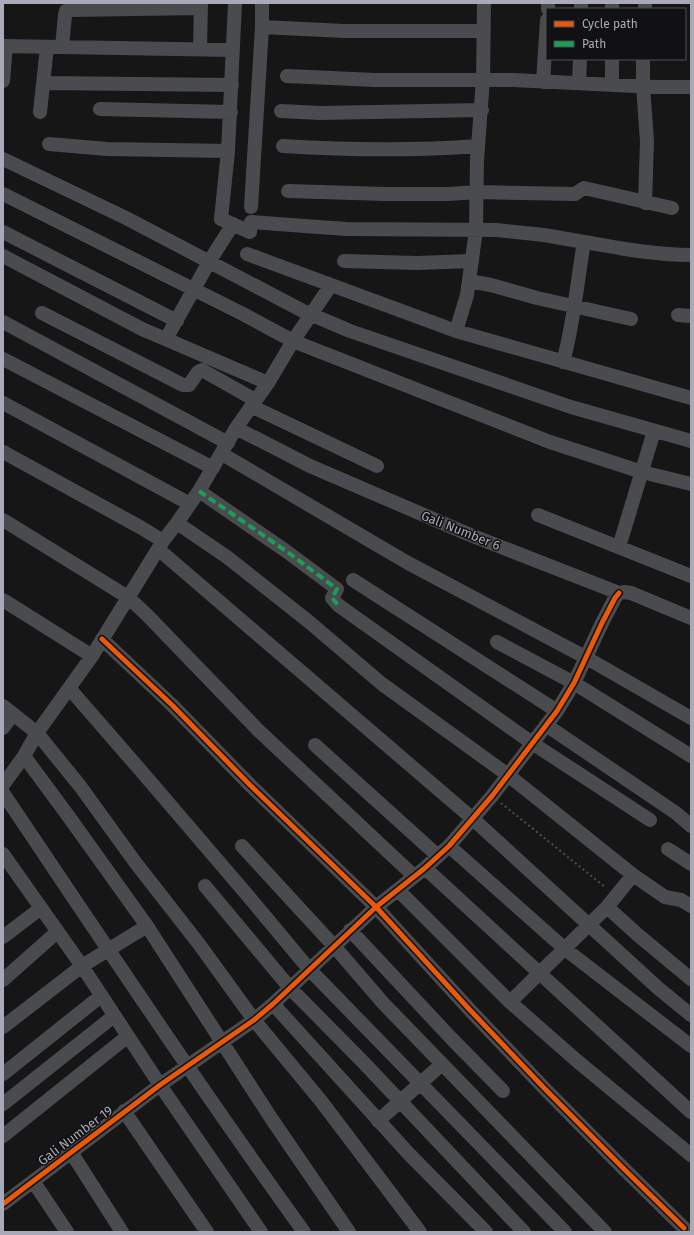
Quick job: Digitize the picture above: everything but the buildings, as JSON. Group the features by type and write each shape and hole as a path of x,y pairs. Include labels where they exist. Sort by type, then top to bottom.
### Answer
{"street":[{"path":"235,3 231,112 221,219 250,232 251,222 346,229 476,230 544,235 622,249 691,255"},
{"path":"251,207 262,27 262,3"},
{"path":"456,332 467,295 476,230 478,146 482,110 484,3"},
{"path":"62,47 65,15 66,11 69,10 200,6 200,49"},
{"path":"262,27 344,31 484,31"},
{"path":"543,82 546,36"},
{"path":"3,81 5,46 233,50"},
{"path":"40,112 47,47"},
{"path":"579,83 580,60"},
{"path":"612,60 612,84"},
{"path":"643,60 646,134 645,202"},
{"path":"287,76 375,80 483,79 691,87"},
{"path":"43,82 232,84"},
{"path":"100,109 231,112"},
{"path":"281,110 320,113 482,110"},
{"path":"49,144 107,150 228,151"},
{"path":"283,146 313,148 423,149 478,146"},
{"path":"3,159 126,218 311,314 350,332 564,405 691,441"},
{"path":"288,191 400,195 476,192 575,194 584,188 672,208"},
{"path":"3,194 194,289 293,341 550,442 642,472 691,484"},
{"path":"166,339 209,262 233,224"},
{"path":"3,232 177,321"},
{"path":"563,362 569,342 584,242"},
{"path":"247,254 456,332 691,398"},
{"path":"3,256 142,329 268,383"},
{"path":"344,261 417,263 472,261"},
{"path":"469,281 631,319"},
{"path":"3,785 24,756 37,733 92,656 161,545 190,504 225,449 236,428 268,383 293,341 331,285"},
{"path":"42,313 183,385 189,385 198,372 202,370 253,403 377,466"},
{"path":"3,322 225,449 408,562 585,657 691,718"},
{"path":"3,359 212,468"},
{"path":"3,402 190,504"},
{"name":"Gali Number 6","path":"236,428 310,466 468,534 619,593 631,593 691,618"},
{"path":"619,548 654,431"},
{"path":"3,452 133,523 161,545 473,819 658,988 691,1015"},
{"path":"199,490 337,589 332,598 338,605 532,743 650,820"},
{"path":"538,515 691,576"},
{"path":"3,520 128,597 258,730 420,872 540,974 691,1112"},
{"path":"177,523 227,557 308,621 382,684 508,775 633,875 665,897 681,900 691,906"},
{"path":"353,580 557,711"},
{"name":"Gali Number 19","path":"3,1204 124,1111 254,1020 273,1004 350,930 449,846 492,796 557,711 574,683 585,657 619,593"},
{"path":"3,600 92,656"},
{"path":"102,639 172,705 250,785 376,907 535,1078 622,1167 685,1227"},
{"path":"497,642 574,683 691,756"},
{"path":"69,688 250,897 309,969 565,1232"},
{"path":"3,728 8,710 37,733 80,786 135,862 199,944 254,1020 321,1101 420,1232"},
{"path":"546,725 676,813 691,826"},
{"path":"315,745 438,856"},
{"path":"24,756 147,926 271,1118 350,1232"},
{"path":"3,793 187,1067 304,1232"},
{"path":"242,846 334,946 383,1003 605,1232"},
{"path":"449,846 565,949 691,1046"},
{"path":"668,849 691,864"},
{"path":"3,854 82,966 160,1085 261,1232"},
{"path":"510,1002 607,907 633,875"},
{"path":"205,886 290,988 364,1063 524,1232"},
{"path":"398,890 510,1002 576,1060 691,1156"},
{"path":"607,907 691,979"},
{"path":"3,937 41,908"},
{"path":"3,1027 82,966 108,948 147,926"},
{"path":"350,930 503,1091"},
{"path":"3,980 57,932"},
{"path":"3,1074 101,996"},
{"path":"273,1004 378,1121 486,1232"},
{"path":"3,1104 114,1016"},
{"path":"3,1136 128,1036"},
{"path":"378,1121 442,1064"},
{"path":"124,1111 207,1232"},
{"path":"71,1152 122,1232"},
{"path":"34,1180 67,1232"}],"path":[{"path":"492,796 605,887"}],"marked path":[{"path":"199,491 286,551 337,589 332,598 338,605"}],"cycle path":[{"path":"3,1204 160,1085 254,1020 376,907 425,868 449,846 492,796 557,711 574,683 602,623 619,593"},
{"path":"102,639 172,705 250,785 376,907 469,1009 546,1090 684,1228"}]}
